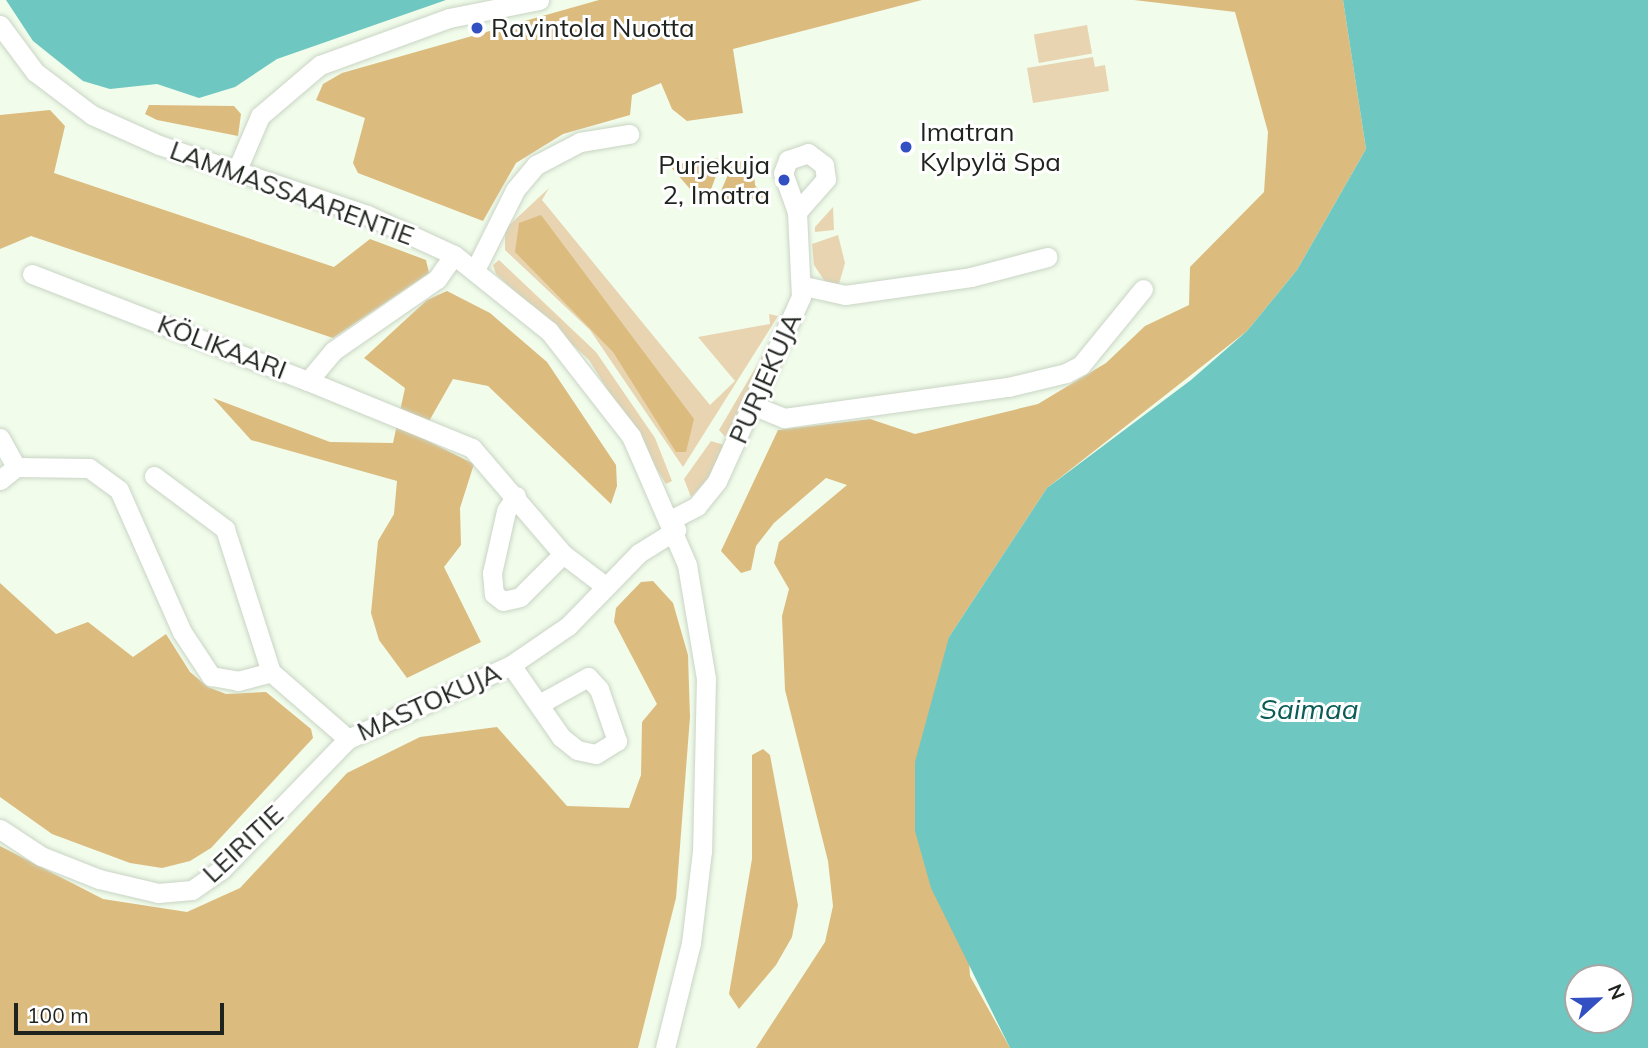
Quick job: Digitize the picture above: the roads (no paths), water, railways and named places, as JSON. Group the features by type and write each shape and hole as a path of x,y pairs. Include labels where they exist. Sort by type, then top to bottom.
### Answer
{"street":[{"path":"236,172 252,130 274,99 320,65 449,18 538,0"},
{"name":"LAMMASSAARENTIE","path":"0,25 35,72 82,108 236,172 366,215 454,256 549,331 592,379 631,436 674,524 702,638 708,722 692,929 665,1048"},
{"path":"475,270 515,190 536,165 580,142 629,134"},
{"name":"PURJEKUJA","path":"674,524 711,490 804,286 797,212"},
{"name":"KÖLIKAARI","path":"33,274 308,381 333,351 437,279 454,256"},
{"path":"804,286 845,295 971,277 1047,257"},
{"path":"752,405 784,418 1066,373 1082,365 1143,289"},
{"path":"308,381 472,448 516,496 563,554 605,586"},
{"path":"0,438 16,467"},
{"path":"0,480 16,467 100,471 131,509 196,659 224,680 271,672 225,528 154,476"},
{"path":"516,496 506,510 492,573 494,594 503,601 520,597 563,554"},
{"name":"MASTOKUJA","path":"271,672 348,739 511,665 568,625 639,553 674,524"},
{"path":"511,665 540,704"},
{"name":"LEIRITIE","path":"0,829 41,856 99,879 158,893 192,890 221,870 348,739"}],"water":[{"path":"6,0 446,0 277,59 235,87 199,98 157,84 110,89 83,81 33,41"},
{"name":"Saimaa","path":"1343,0 1648,0 1648,1048 1010,1048 931,888 915,831 915,762 949,637 1047,488 1191,380 1247,331 1297,270 1366,149"}],"place":[{"name":"Ravintola Nuotta","path":"477,28"},
{"name":"Imatran Kylpylä Spa","path":"906,147"},
{"name":"Purjekuja 2, Imatra","path":"784,180"}]}
